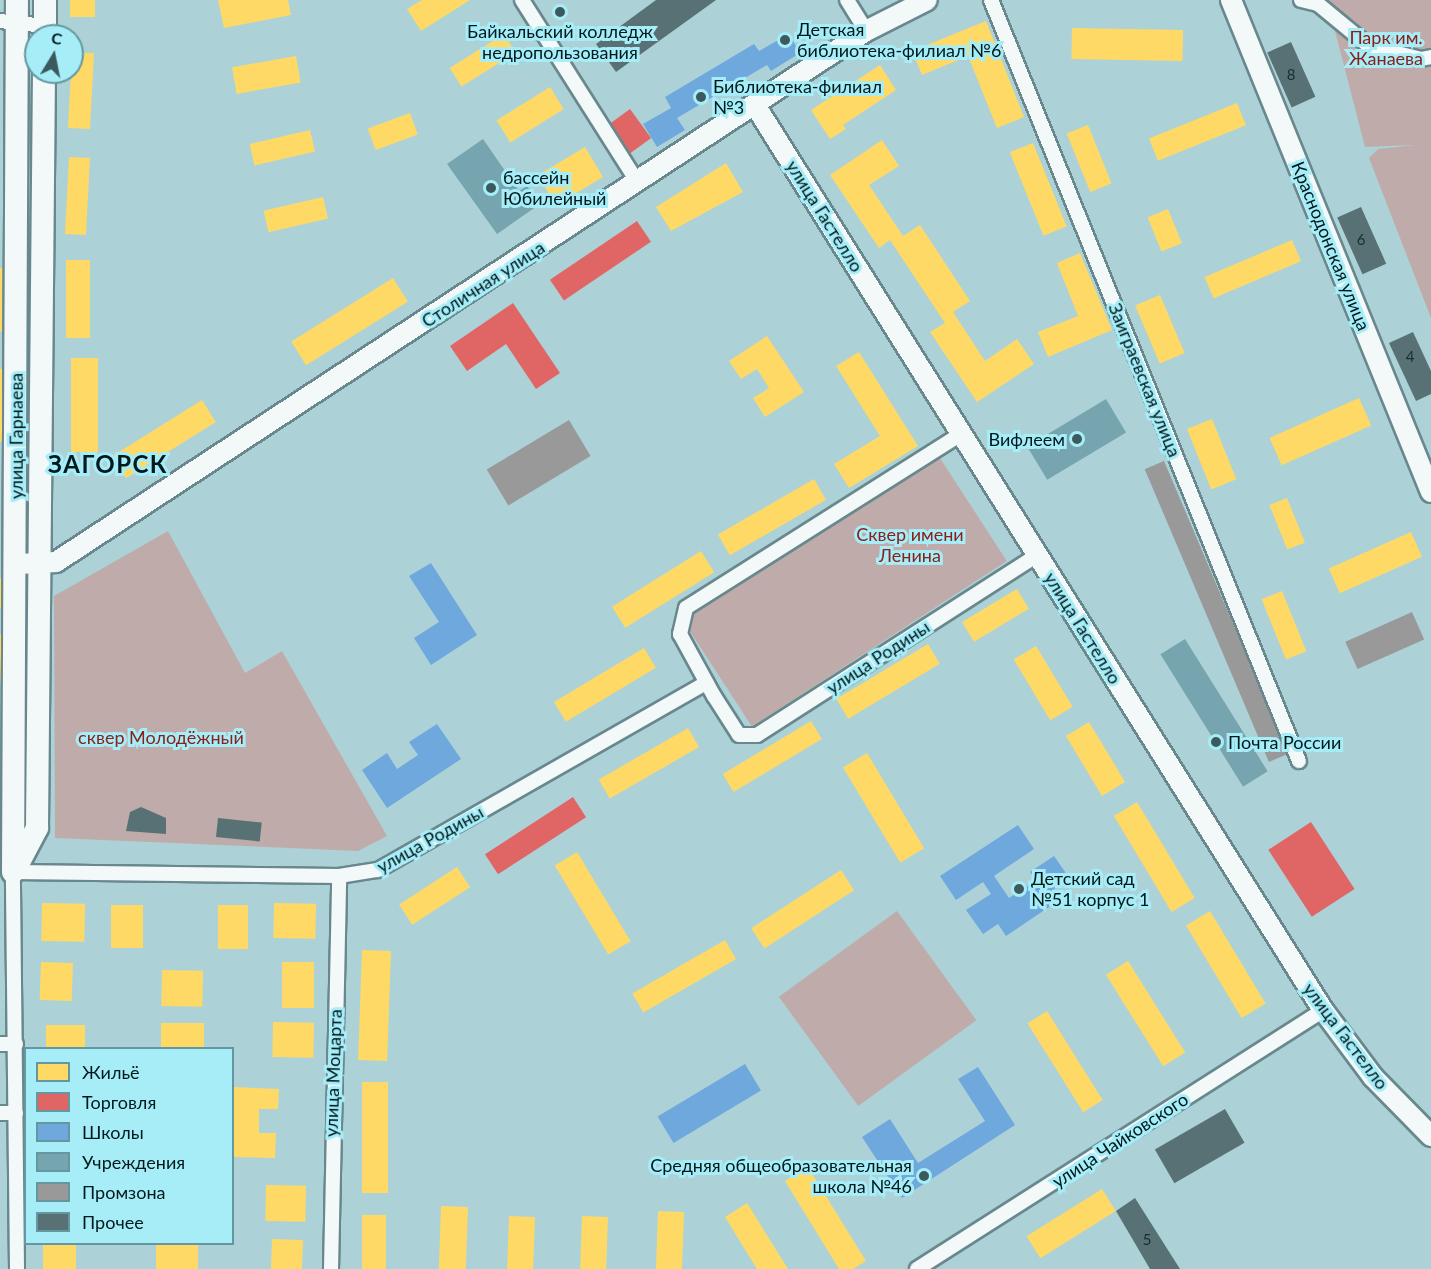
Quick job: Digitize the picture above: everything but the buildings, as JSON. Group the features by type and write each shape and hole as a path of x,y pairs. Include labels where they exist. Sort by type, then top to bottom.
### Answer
{"main road":[{"name":"улица Гарнаева","path":"7,872 37,828 19,564 7,251 8,22 17,0"},
{"path":"45,0 45,24"},
{"name":"улица Гарнаева","path":"7,872 9,623 19,564 43,84"}],"street":[{"path":"522,0 638,183"},
{"path":"846,0 866,31"},
{"name":"Столичная улица","path":"19,564 56,562 638,183 866,31 927,0"},
{"name":"Заиграевская улица","path":"990,0 1299,761"},
{"name":"Краснодонская улица","path":"1231,0 1431,492"},
{"path":"1301,0 1318,4 1369,46 1421,59 1431,57"},
{"path":"8,22 24,26"},
{"name":"улица Гастелло","path":"755,105 1323,1010 1373,1077 1431,1136"},
{"name":"улица Родины","path":"961,434 686,608 680,634 706,682 739,735 757,735 1036,555"},
{"name":"улица Родины","path":"7,872 339,876 378,870 706,682"},
{"name":"улица Гарнаева","path":"7,872 16,1044 17,1269"},
{"name":"улица Моцарта","path":"331,1269 339,876"},
{"name":"улица Чайковского","path":"917,1269 1323,1010"},
{"path":"0,1044 16,1044"},
{"path":"0,1113 16,1113"}],"green space":[{"name":"Парк им. Жанаева","path":"1327,0 1431,0 1431,318 1369,158 1378,149 1415,145 1365,147"},
{"name":"Сквер имени Ленина","path":"936,452 1007,561 752,727 681,618"},
{"name":"сквер Молодёжный","path":"168,531 245,673 282,651 387,836 358,851 55,838 54,596"},
{"path":"897,911 976,1020 858,1106 779,997"}],"place":[{"name":"Байкальский колледж недропользования","path":"560,12"},
{"name":"Детская библиотека-филиал №6","path":"785,40"},
{"name":"Библиотека-филиал №3","path":"701,97"},
{"name":"бассейн Юбилейный","path":"491,188"},
{"name":"Вифлеем","path":"1077,439"},
{"name":"Почта России","path":"1216,742"},
{"name":"Детский сад №51 корпус 1","path":"1019,889"},
{"name":"Средняя общеобразовательная школа №46","path":"924,1176"}],"district":[{"name":"ЗАГОРСК","path":"108,464"}]}
